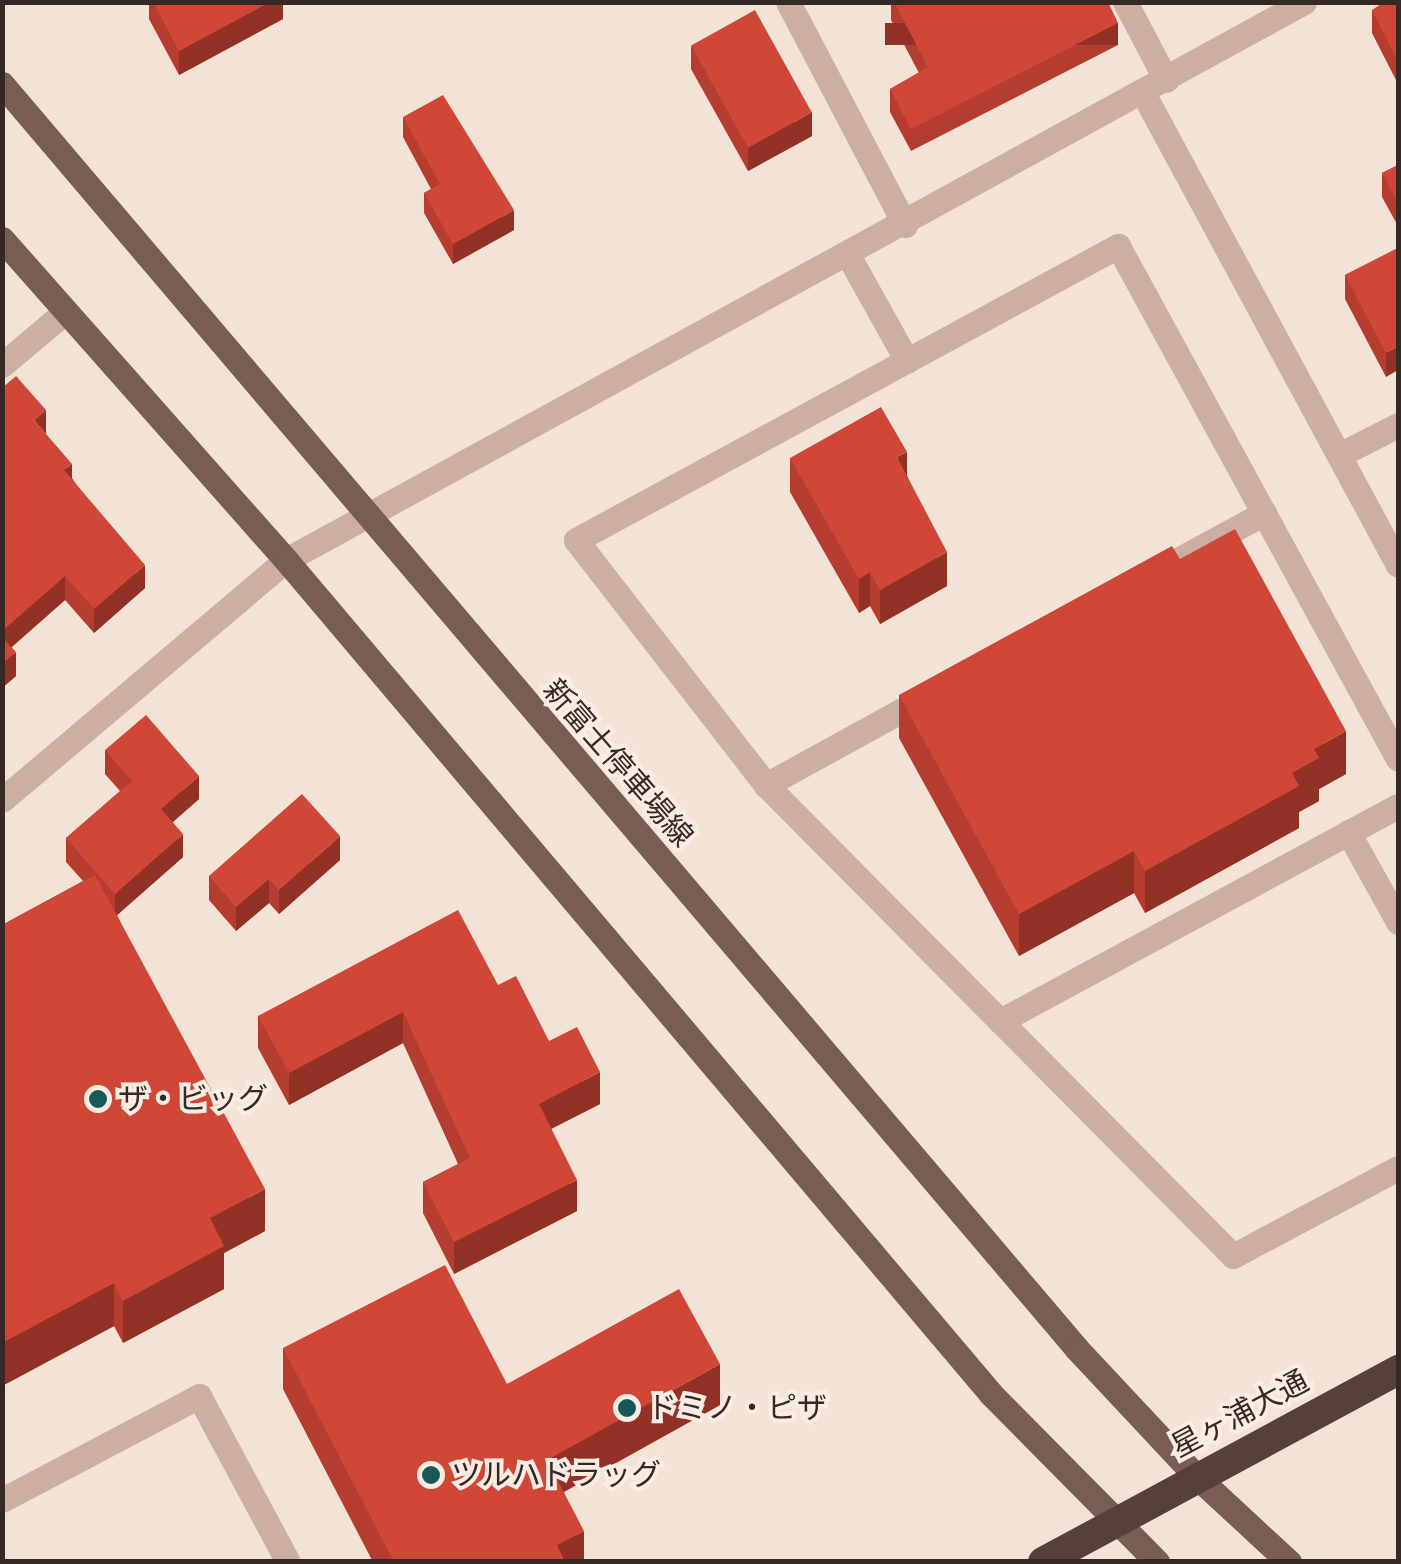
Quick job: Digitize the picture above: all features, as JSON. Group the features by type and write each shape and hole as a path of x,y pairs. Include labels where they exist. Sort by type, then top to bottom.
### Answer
{"highway":[{"name":"星ヶ浦大通","path":"1043,1562 1114,1520 1398,1370"}],"main road":[{"name":"新富士停車場線","path":"2,84 365,517 1077,1350 1196,1476 1289,1562"},
{"path":"2,239 286,560 990,1394 1156,1562"}],"street":[{"path":"788,2 905,225"},
{"path":"1125,2 1166,80"},
{"path":"2,800 286,560 905,225 1304,2"},
{"path":"1143,93 1398,565"},
{"path":"1398,759 1118,246 576,540 766,785 1232,1256 1398,1168"},
{"path":"848,255 907,360"},
{"path":"2,365 65,312"},
{"path":"1339,455 1398,424"},
{"path":"1129,587 1264,513"},
{"path":"766,785 950,684"},
{"path":"1000,1021 1398,806"},
{"path":"1348,832 1398,922"},
{"path":"2,1500 199,1396 288,1562"}],"building":[{"path":"153,2 270,2 179,51"},
{"path":"894,2 1108,2 1118,23 911,129 890,89 928,67"},
{"path":"1384,2 1398,2 1398,61 1372,10"},
{"path":"755,10 812,112 748,148 691,45"},
{"path":"443,95 514,210 453,244 424,193 440,184 403,117"},
{"path":"1398,165 1398,203 1382,173"},
{"path":"1398,248 1398,346 1386,353 1345,275"},
{"path":"16,376 46,410 34,420 72,464 64,470 145,565 94,609 65,576 2,631 2,388"},
{"path":"881,407 907,452 897,457 947,552 880,590 870,572 859,579 790,458"},
{"path":"1235,529 1346,731 1314,749 1319,758 1292,773 1299,786 1145,871 1134,851 1019,914 899,695 1172,546 1180,559"},
{"path":"2,637 16,652 2,664"},
{"path":"146,715 199,776 161,809 183,834 115,894 66,838 132,781 105,750"},
{"path":"302,794 340,836 279,890 269,879 236,907 209,876"},
{"name":"ザ・ビッグ","path":"95,875 265,1189 210,1218 224,1246 123,1301 114,1283 2,1343 2,925"},
{"path":"458,910 498,985 516,976 549,1041 577,1027 600,1072 539,1104 577,1180 454,1242 423,1182 470,1158 403,1012 289,1073 258,1016"},
{"path":"445,1265 507,1384 679,1289 720,1364 547,1460 584,1531 557,1545 565,1562 394,1562 283,1348"}],"place":[{"name":"ザ・ビッグ","path":"98,1099"},
{"name":"ドミノ・ピザ","path":"627,1408"},
{"name":"ツルハドラッグ","path":"431,1475"}]}
